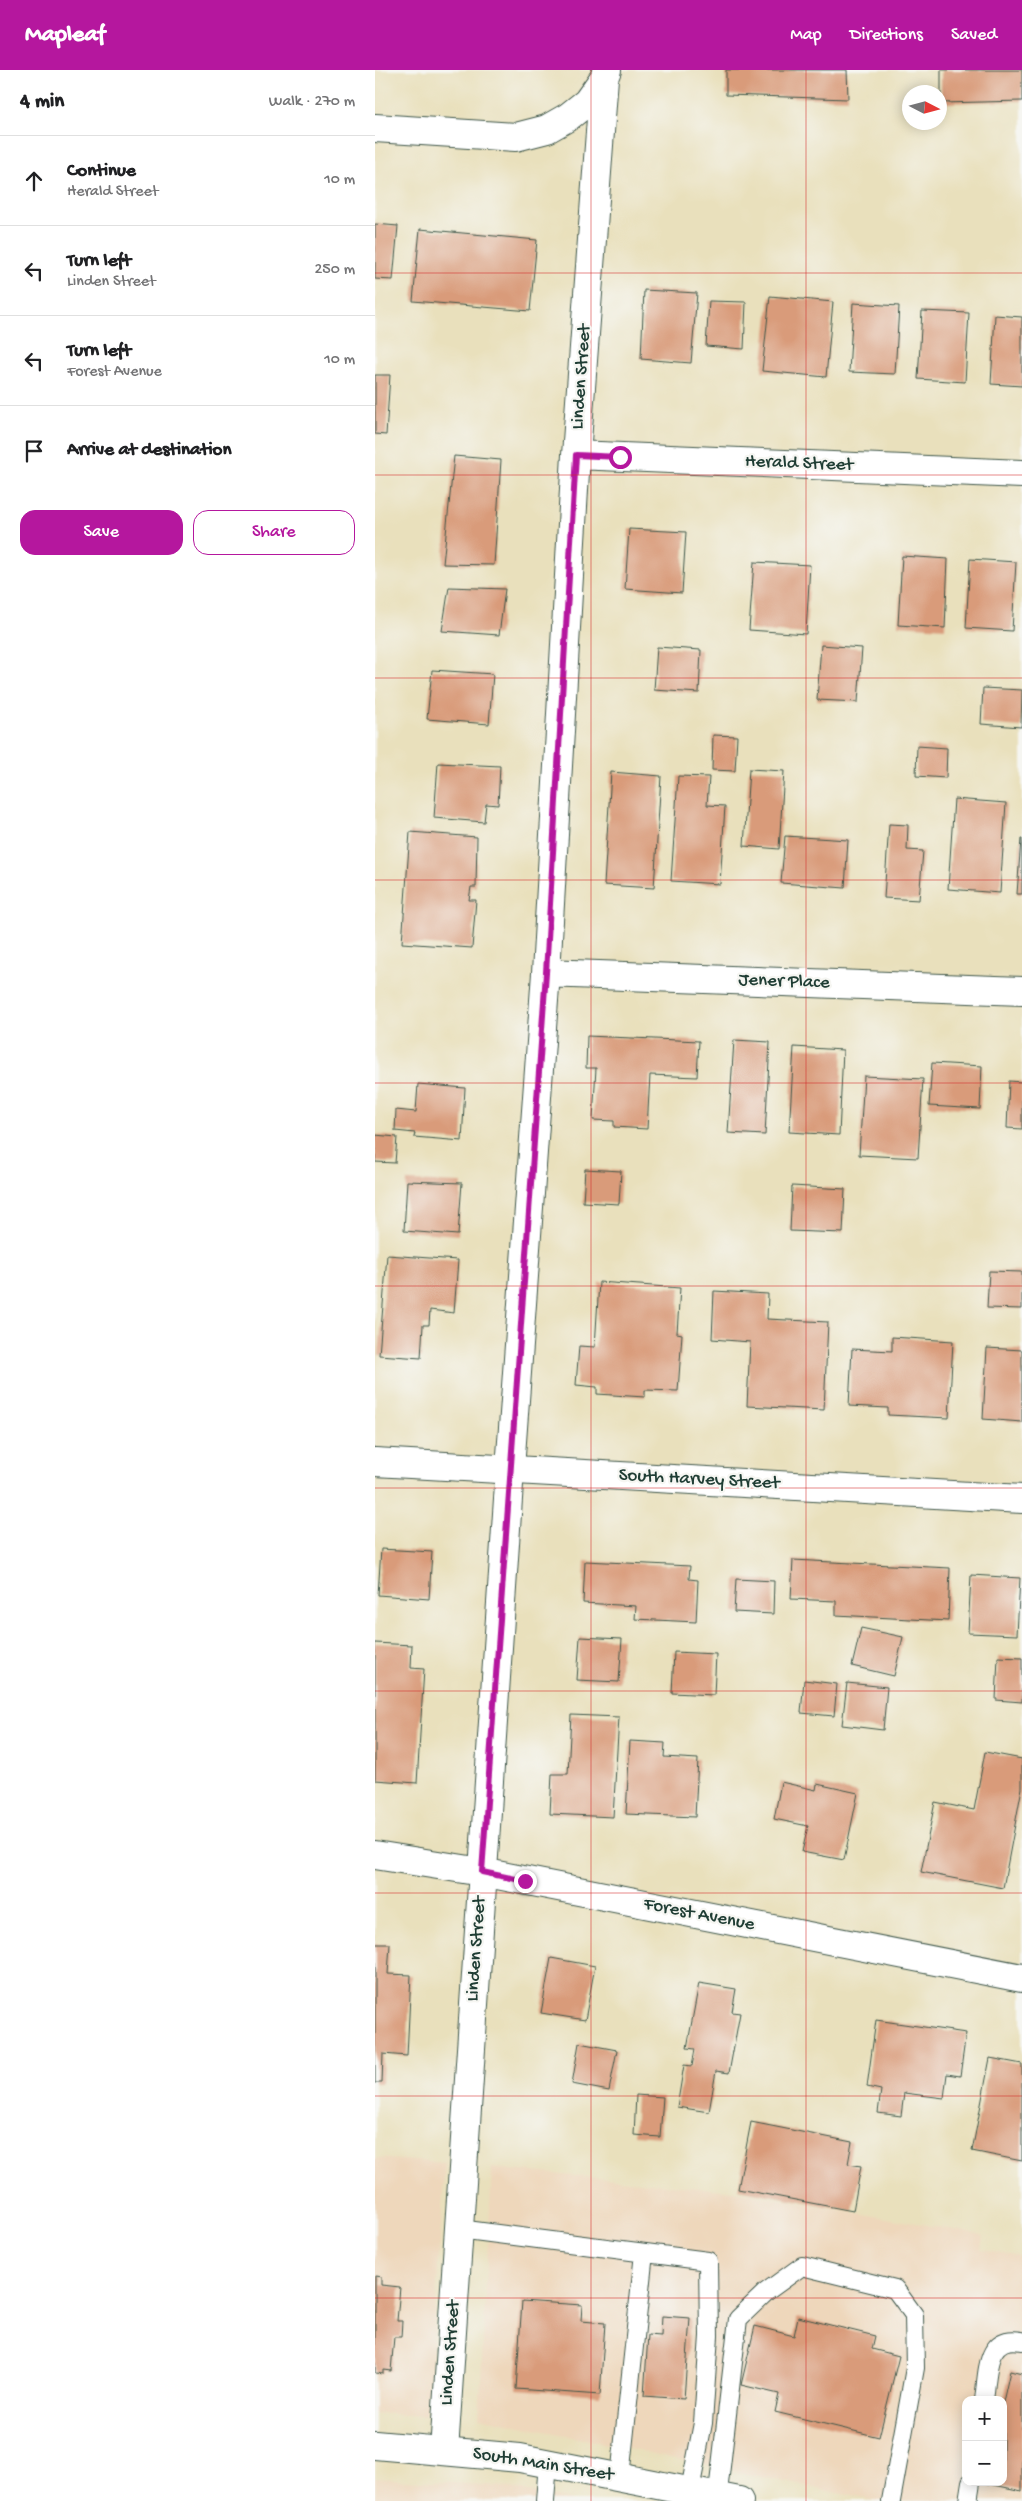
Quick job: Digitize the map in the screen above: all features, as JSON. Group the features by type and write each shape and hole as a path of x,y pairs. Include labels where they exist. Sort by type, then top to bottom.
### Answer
{"street":[{"path":"375,128 516,137 547,129 568,117 587,102 605,74"},
{"name":"Linden Street","path":"444,2451 482,1872 546,973 576,455 605,74"},
{"name":"Herald Street","path":"576,455 1022,474"},
{"name":"Jener Place","path":"546,973 1022,991"},
{"name":"South Harvey Street","path":"375,1462 1022,1499"},
{"name":"Forest Avenue","path":"375,1855 482,1872 1022,1978"},
{"name":"South Main Street","path":"375,2445 520,2458 690,2490 725,2500"}],"lane":[{"path":"459,2229 709,2261 709,2336 703,2423 690,2490"},
{"path":"620,2477 645,2253"},
{"path":"725,2500 738,2319 766,2292 802,2266 895,2289 914,2315 915,2368 891,2501"},
{"path":"985,2396 991,2356 1000,2342 1010,2339 1022,2341"},
{"path":"545,2501 548,2463"},
{"path":"968,2501 970,2486"}],"shaded area":[{"path":"375,2158 445,2163 431,2375 425,2416 375,2413"},
{"path":"492,2168 733,2191 983,2235 981,2250 1022,2257 1022,2501 875,2501 479,2417"},
{"path":"375,2478 497,2486 575,2501 375,2501"}],"building":[{"path":"726,70 847,70 848,99 726,95"},
{"path":"941,70 1022,70 1022,101 947,103 947,85 941,85"},
{"path":"375,224 398,226 393,280 375,279"},
{"path":"420,229 537,240 530,311 413,301"},
{"path":"644,290 697,293 691,363 641,359"},
{"path":"770,296 833,302 826,377 762,371"},
{"path":"709,301 746,302 744,349 706,346"},
{"path":"853,303 899,306 895,374 849,372"},
{"path":"922,311 969,313 965,382 918,379"},
{"path":"995,315 1022,317 1022,386 991,384"},
{"path":"375,375 390,375 386,435 375,434"},
{"path":"454,456 501,460 494,565 443,564"},
{"path":"629,529 686,532 682,593 625,589"},
{"path":"902,556 948,559 945,628 898,625"},
{"path":"970,559 1016,562 1012,631 966,628"},
{"path":"754,562 810,565 806,634 749,630"},
{"path":"449,587 505,589 499,635 442,631"},
{"path":"821,645 862,648 858,702 817,700"},
{"path":"657,647 701,650 699,693 654,690"},
{"path":"432,670 493,674 489,724 427,719"},
{"path":"983,688 1022,690 1021,727 981,724"},
{"path":"713,735 737,736 735,771 712,770"},
{"path":"917,746 947,748 946,778 916,776"},
{"path":"438,763 500,766 498,805 486,804 484,822 434,818"},
{"path":"749,769 784,771 779,849 744,846"},
{"path":"611,772 661,776 654,888 604,885"},
{"path":"678,776 709,777 707,805 725,806 720,884 671,881"},
{"path":"954,799 1006,803 1000,893 948,889"},
{"path":"889,824 908,825 907,850 923,851 919,900 884,898"},
{"path":"410,832 477,837 476,887 471,887 469,900 476,900 472,948 402,943"},
{"path":"785,836 848,840 845,888 781,883"},
{"path":"1021,839 1022,894 1017,894"},
{"path":"587,1036 699,1041 697,1077 650,1075 647,1129 614,1127 614,1121 593,1120 596,1068 586,1068"},
{"path":"734,1040 770,1042 765,1135 728,1133"},
{"path":"794,1047 843,1050 839,1135 789,1132"},
{"path":"932,1063 982,1066 980,1109 929,1106"},
{"path":"864,1076 923,1079 918,1158 859,1155"},
{"path":"1009,1081 1022,1082 1022,1129 1007,1128"},
{"path":"418,1084 465,1088 462,1141 414,1137 415,1133 395,1131 396,1110 416,1112"},
{"path":"375,1135 397,1137 395,1163 375,1162"},
{"path":"585,1169 621,1171 619,1204 583,1202"},
{"path":"407,1181 462,1183 458,1235 404,1231"},
{"path":"792,1186 845,1189 843,1233 790,1231"},
{"path":"387,1255 458,1260 454,1313 430,1310 429,1325 423,1325 421,1358 379,1355"},
{"path":"989,1271 1022,1272 1022,1309 987,1308"},
{"path":"599,1282 680,1288 677,1333 682,1334 678,1391 645,1390 645,1397 597,1394 597,1387 576,1385 579,1346 595,1347"},
{"path":"714,1291 768,1294 767,1319 828,1322 824,1410 747,1406 750,1342 712,1339"},
{"path":"892,1337 953,1341 949,1418 888,1415 888,1408 849,1406 852,1349 892,1351"},
{"path":"987,1348 1022,1350 1022,1422 983,1419"},
{"path":"381,1549 432,1552 429,1599 378,1595"},
{"path":"793,1560 950,1568 948,1621 836,1615 836,1601 791,1599"},
{"path":"585,1561 690,1566 689,1579 698,1580 696,1622 635,1619 636,1606 583,1603"},
{"path":"971,1575 1020,1578 1017,1635 968,1633"},
{"path":"736,1579 774,1581 773,1614 734,1612"},
{"path":"861,1628 903,1637 894,1676 852,1666"},
{"path":"580,1637 622,1639 619,1682 577,1680"},
{"path":"375,1643 412,1645 411,1668 424,1669 417,1783 375,1780"},
{"path":"674,1652 716,1654 714,1695 672,1693"},
{"path":"998,1657 1022,1658 1022,1702 996,1700"},
{"path":"804,1680 837,1684 834,1716 801,1713"},
{"path":"847,1683 887,1687 883,1730 842,1725"},
{"path":"571,1715 619,1717 613,1817 550,1814 552,1774 568,1774"},
{"path":"630,1741 665,1743 664,1757 698,1759 695,1817 626,1814"},
{"path":"985,1752 1022,1759 1022,1788 1003,1888 921,1872 935,1802 974,1810"},
{"path":"781,1782 816,1790 817,1784 858,1793 844,1860 802,1852 808,1826 774,1819"},
{"path":"375,1944 390,1944 388,1974 411,1975 407,2056 383,2054 382,2083 375,2083"},
{"path":"551,1958 595,1966 585,2020 541,2013"},
{"path":"699,1983 736,1989 732,2012 740,2013 729,2073 716,2071 709,2112 677,2107 684,2065 692,2066 695,2049 687,2048"},
{"path":"876,2020 966,2033 960,2076 947,2074 944,2098 904,2093 901,2116 878,2113 881,2090 867,2087"},
{"path":"579,2043 617,2050 609,2091 572,2084"},
{"path":"990,2058 1022,2064 1022,2161 972,2151"},
{"path":"636,2095 663,2097 660,2137 634,2135"},
{"path":"751,2122 852,2142 848,2164 861,2166 853,2211 738,2189"},
{"path":"375,2276 381,2277 381,2285 400,2287 397,2321 402,2321 401,2337 394,2337 391,2371 383,2370 383,2374 375,2373"},
{"path":"522,2301 582,2305 581,2321 605,2323 600,2395 516,2389"},
{"path":"662,2316 690,2318 684,2399 644,2396 648,2335 661,2336"},
{"path":"798,2317 875,2336 872,2349 899,2356 879,2437 775,2412 779,2394 741,2385 755,2326 794,2336"},
{"path":"1010,2371 1022,2374 1022,2491 999,2486 1007,2486 1007,2396 1004,2396"}],"route":[{"path":"525,1881 482,1872 546,973 576,455 620,457"}]}
